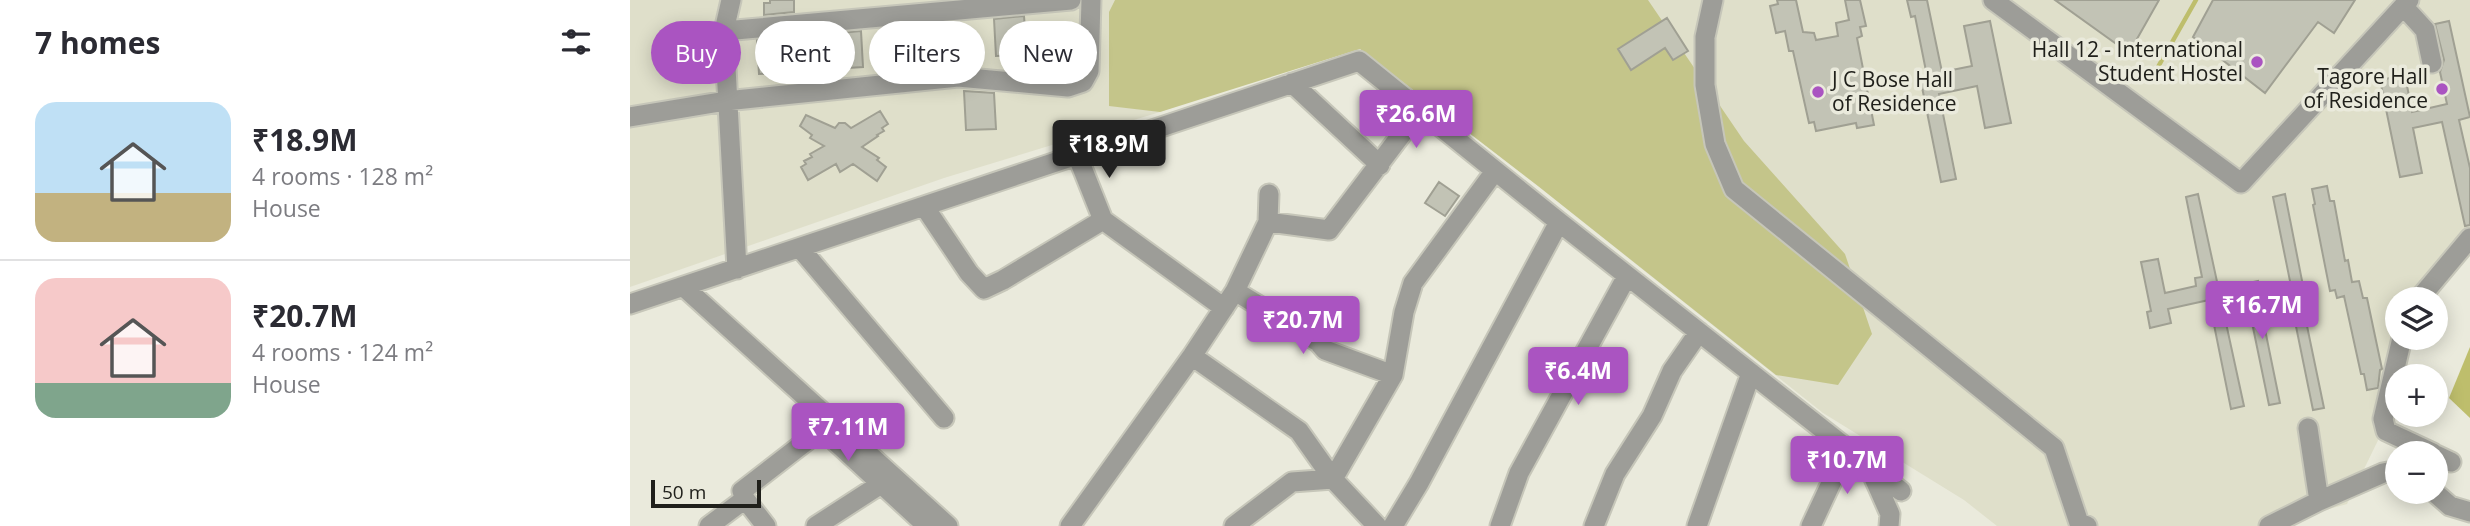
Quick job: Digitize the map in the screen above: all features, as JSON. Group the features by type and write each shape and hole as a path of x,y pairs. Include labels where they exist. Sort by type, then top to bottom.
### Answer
{"street":[{"path":"726,21 731,0"},
{"path":"741,29 1071,0"},
{"path":"630,117 726,101 958,77 1068,88 1083,82 1089,71 1091,0"},
{"path":"1713,0 1705,37 1706,85 1715,144 1734,189 2054,448 2079,523 2087,526"},
{"path":"1993,0 2241,183 2407,3 2425,30 2432,63"},
{"path":"630,304 1359,61 1901,491"},
{"path":"1292,83 1380,165"},
{"path":"726,84 737,269"},
{"path":"1268,222 1329,230 1420,110"},
{"path":"1077,155 1103,220 1229,299 1318,342 1325,350 1393,375"},
{"path":"1333,479 1393,375 1404,312 1413,284 1495,171"},
{"path":"1070,526 1192,356 1229,299 1268,222 1269,194"},
{"path":"924,206 969,273 984,289 1103,220"},
{"path":"1392,526 1425,472 1559,222"},
{"path":"2429,287 2470,238"},
{"path":"800,248 944,418"},
{"path":"1500,526 1519,473 1627,275"},
{"path":"684,287 948,526"},
{"path":"1594,526 1615,474 1652,416 1672,371 1699,332"},
{"path":"2399,350 2383,419 2386,431 2407,441"},
{"path":"1192,356 1299,431 1333,479 1377,526"},
{"path":"775,369 822,429 927,526"},
{"path":"1697,526 1751,373"},
{"path":"765,526 742,491 822,429"},
{"path":"2308,429 2319,501"},
{"path":"1811,526 1847,449"},
{"path":"1869,466 1890,514 1889,526"},
{"path":"2269,526 2385,473"},
{"path":"1234,526 1292,482 1333,479"},
{"path":"816,526 881,484"},
{"path":"709,526 745,499"},
{"path":"2448,504 2470,512"}],"shaded area":[{"path":"630,0 2470,0 2470,234 2445,251 2423,287 2385,287 2385,350 2396,350 2394,364 2385,364 2384,428 2347,504 2268,526 1997,526 1964,500 1823,413 1538,186 1360,49 1264,76 1160,112 944,178 630,287"},
{"path":"2470,347 2470,418 2449,398"}],"green space":[{"path":"1115,0 1648,0 1744,141 1845,254 1872,334 1838,385 1776,375 1360,49 1160,112 1109,106 1109,12"}],"building":[{"path":"770,0 794,0 794,12 764,15 764,3 770,3"},
{"path":"1777,0 1796,0 1803,32 1814,33 1816,40 1838,36 1836,23 1849,20 1845,0 1860,0 1866,26 1860,27 1862,36 1857,38 1874,125 1857,128 1856,123 1816,131 1814,122 1809,123 1793,51 1789,51 1785,31 1776,33 1770,6 1778,4"},
{"path":"1907,0 1927,0 1942,72 1972,66 1964,26 1990,21 2011,123 1985,128 1977,86 1939,94 1956,179 1941,182 1920,77 1927,76 1915,16 1911,17"},
{"path":"2055,0 2159,0 2129,53"},
{"name":"Hall 12 - International Student Hostel","path":"2213,0 2355,0 2334,33 2318,22 2265,93 2193,37"},
{"path":"1024,16 1024,21 999,21 999,56 996,56 994,19"},
{"path":"1667,18 1688,51 1673,60 1665,48 1631,70 1618,49"},
{"path":"2449,21 2470,117 2459,120 2470,168 2470,225 2465,226 2442,122 2413,128 2422,173 2400,177 2380,80 2405,75 2412,112 2447,104 2440,72 2444,60 2435,24"},
{"path":"861,31 863,67 855,68 855,32"},
{"path":"964,91 994,93 996,129 966,130"},
{"path":"880,111 888,124 882,128 884,131 862,147 879,158 877,160 886,167 877,181 853,164 840,172 836,164 808,180 801,167 806,164 804,161 812,157 810,154 824,146 810,138 812,135 800,126 806,115 835,128 839,123 845,123 851,128"},
{"path":"1439,182 1459,196 1445,216 1425,203"},
{"path":"2327,186 2330,201 2334,201 2345,261 2348,260 2352,282 2359,281 2363,298 2367,298 2382,369 2378,388 2367,390 2344,296 2337,298 2335,290 2330,291 2312,189"},
{"path":"2198,194 2244,406 2231,409 2209,300 2168,309 2171,323 2150,328 2147,312 2151,311 2141,262 2158,259 2165,293 2196,286 2195,278 2202,277 2186,197"},
{"path":"2285,194 2305,296 2301,297 2324,408 2313,410 2273,197"},
{"path":"2258,281 2260,305 2280,403 2269,405 2244,284"}],"waterway":[{"path":"2154,74 2196,0"}],"place":[{"name":"Hall 12 - International Student Hostel","path":"2257,62"},
{"name":"Tagore Hall of Residence","path":"2442,89"},
{"name":"J C Bose Hall of Residence","path":"1818,92"}]}
